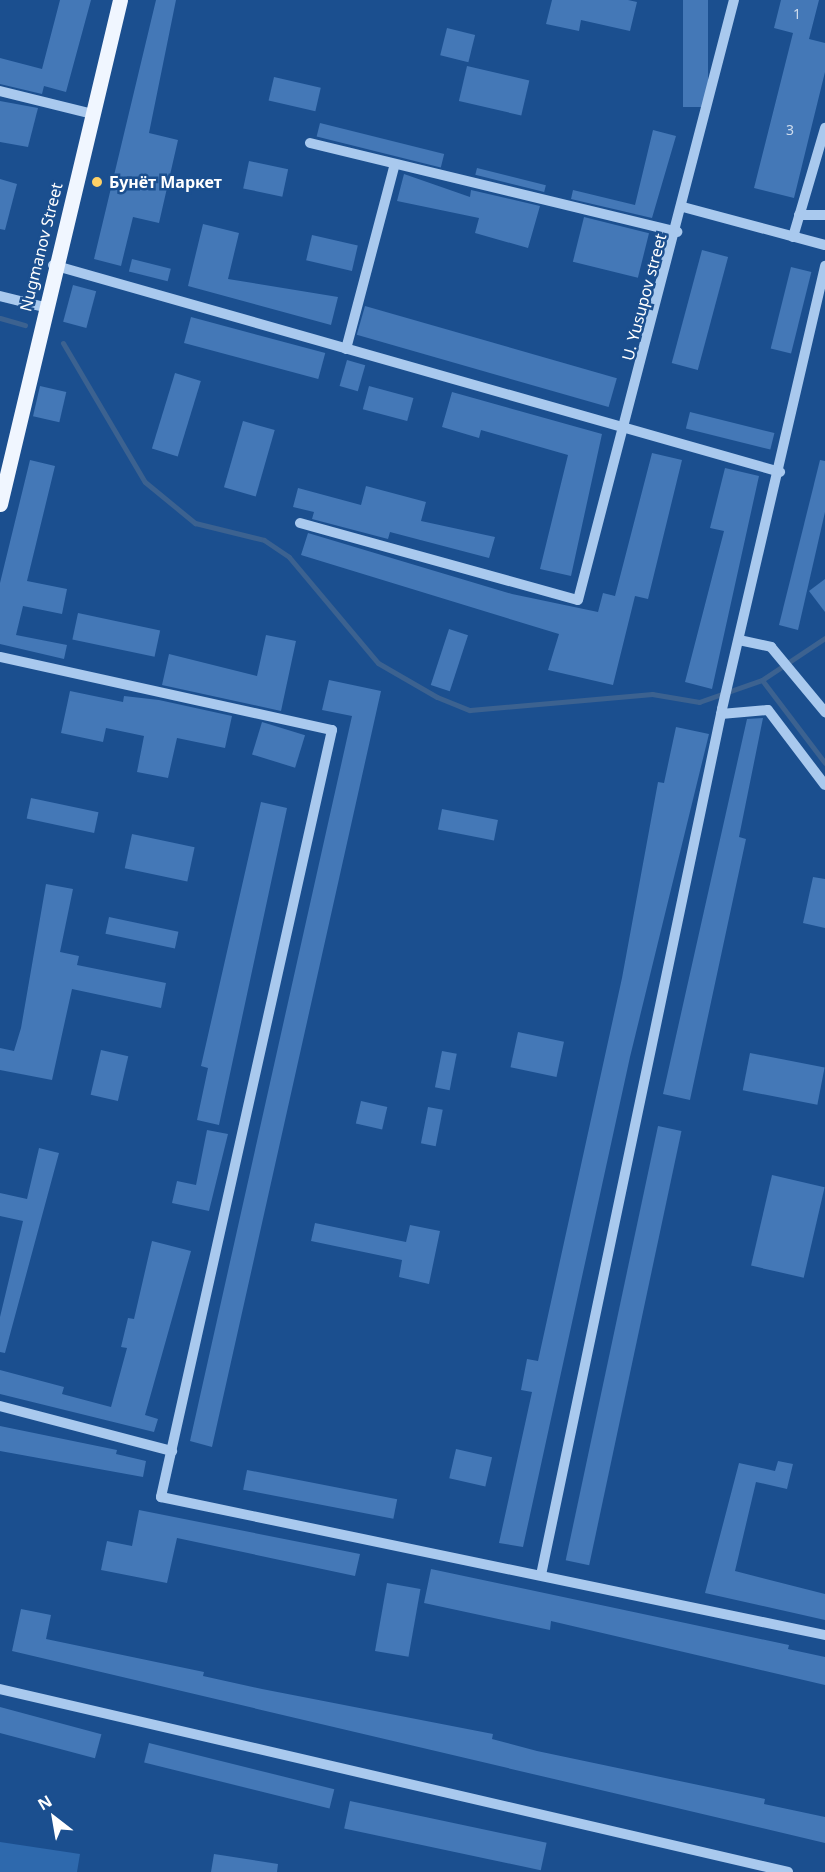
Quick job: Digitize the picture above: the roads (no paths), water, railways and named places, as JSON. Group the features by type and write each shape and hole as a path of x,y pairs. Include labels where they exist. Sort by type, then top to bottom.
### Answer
{"main road":[{"name":"Nugmanov Street","path":"0,504 53,265 120,0"}],"street":[{"name":"U. Yusupov street","path":"300,523 578,600 676,232 734,0"},
{"path":"0,91 93,114"},
{"path":"793,237 825,128"},
{"path":"310,143 676,232"},
{"path":"346,349 395,164"},
{"path":"682,207 825,245"},
{"path":"799,215 825,215"},
{"path":"53,265 780,472"},
{"path":"541,1575 721,712 780,472 825,266"},
{"path":"0,296 44,308"},
{"path":"739,640 771,647 799,675 825,712"},
{"path":"0,657 332,730 161,1497 825,1635"},
{"path":"721,712 768,710 825,785"},
{"path":"0,1406 172,1451"},
{"path":"0,1689 788,1872"}],"waterway":[{"path":"0,318 25,325"},
{"path":"63,343 145,482 195,523 264,540 289,557 378,663 437,697 470,710 652,694 699,702 762,680 825,763"},
{"path":"762,680 825,638"}],"place":[{"name":"Бунёт Маркет","path":"97,182"}]}
